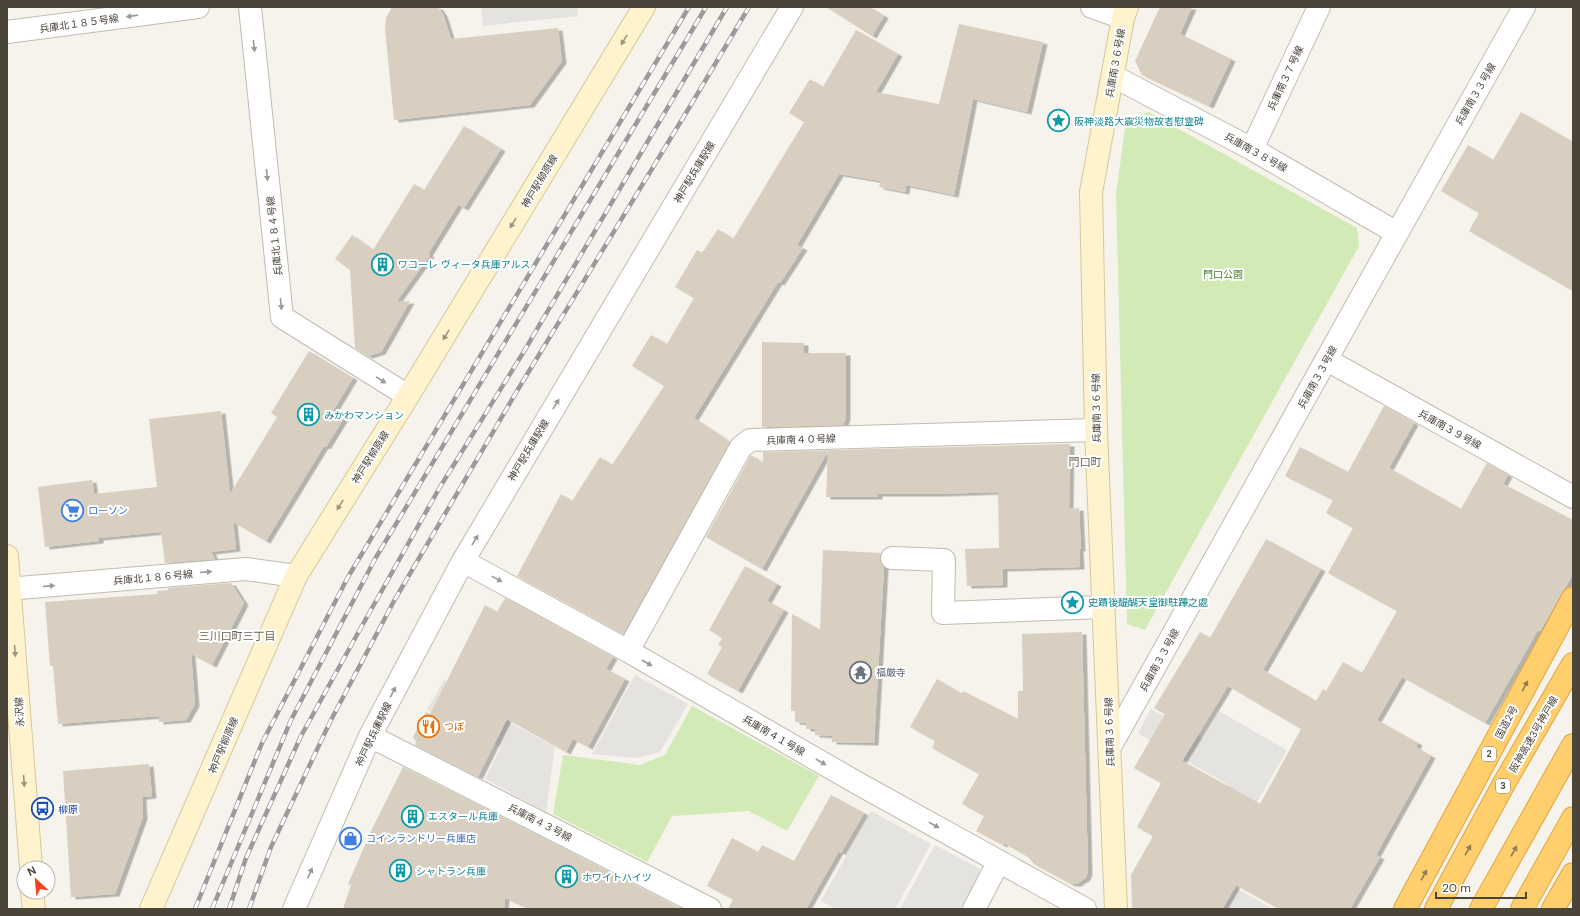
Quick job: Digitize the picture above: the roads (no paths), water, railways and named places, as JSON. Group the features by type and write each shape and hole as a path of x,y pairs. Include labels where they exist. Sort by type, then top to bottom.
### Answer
{"highway":[{"name":"国道2号","path":"1405,909 1573,598"},
{"name":"阪神高速3号神戸線","path":"1436,909 1506,780 1573,664"},
{"path":"1481,909 1573,745"},
{"path":"1522,909 1573,818"},
{"path":"1554,909 1573,874"}],"street":[{"name":"兵庫北１８５号線","path":"7,32 198,7"},
{"name":"兵庫北１８４号線","path":"250,7 282,317 408,396"},
{"name":"神戸駅柳原線","path":"151,909 296,576 408,396 644,7"},
{"name":"神戸駅兵庫駅線","path":"294,909 370,736 463,561 792,7"},
{"path":"1092,7 1125,12"},
{"name":"兵庫南３７号線","path":"1252,149 1319,7"},
{"name":"兵庫南３３号線","path":"1110,747 1524,7"},
{"name":"兵庫南３６号線","path":"1116,909 1096,430 1091,192 1125,12"},
{"name":"兵庫南３８号線","path":"1113,76 1252,149 1397,232"},
{"name":"兵庫南３９号線","path":"1327,360 1573,497"},
{"name":"兵庫南４０号線","path":"628,652 741,446 750,440 1096,430"},
{"name":"永沢線","path":"7,556 30,860"},
{"path":"892,558 944,560 943,614 1104,607"},
{"name":"兵庫南４１号線","path":"463,561 628,652 859,784 1085,909"},
{"name":"兵庫北１８６号線","path":"9,590 246,569 296,576"},
{"name":"兵庫南４３号線","path":"370,736 684,903 710,909"},
{"path":"974,909 999,861"}],"railway":[{"path":"195,909 262,743 348,577 689,7"},
{"path":"212,909 291,720 375,559 706,7"},
{"path":"229,909 246,858 301,736 440,487 523,353 727,7"},
{"path":"249,909 271,847 331,720 394,601 517,391 749,7"}],"place":[{"name":"阪神淡路大震災物故者慰霊碑","path":"1058,121"},
{"name":"ワコーレ ヴィータ兵庫アルス","path":"383,264"},
{"name":"みかわマンション","path":"308,415"},
{"name":"ローソン","path":"72,510"},
{"name":"史蹟後醍醐天皇御駐蹕之處","path":"1072,602"},
{"name":"福厳寺","path":"861,672"},
{"name":"つぼ","path":"428,726"},
{"name":"柳原","path":"43,809"},
{"name":"エスタール兵庫","path":"412,816"},
{"name":"コインランドリー兵庫店","path":"351,838"},
{"name":"シャトラン兵庫","path":"400,871"},
{"name":"ホワイトハイツ","path":"567,877"}],"district":[{"name":"門口町","path":"1085,462"},
{"name":"三川口町三丁目","path":"237,636"}],"park label":[{"name":"門口公園","path":"1223,274"}]}
